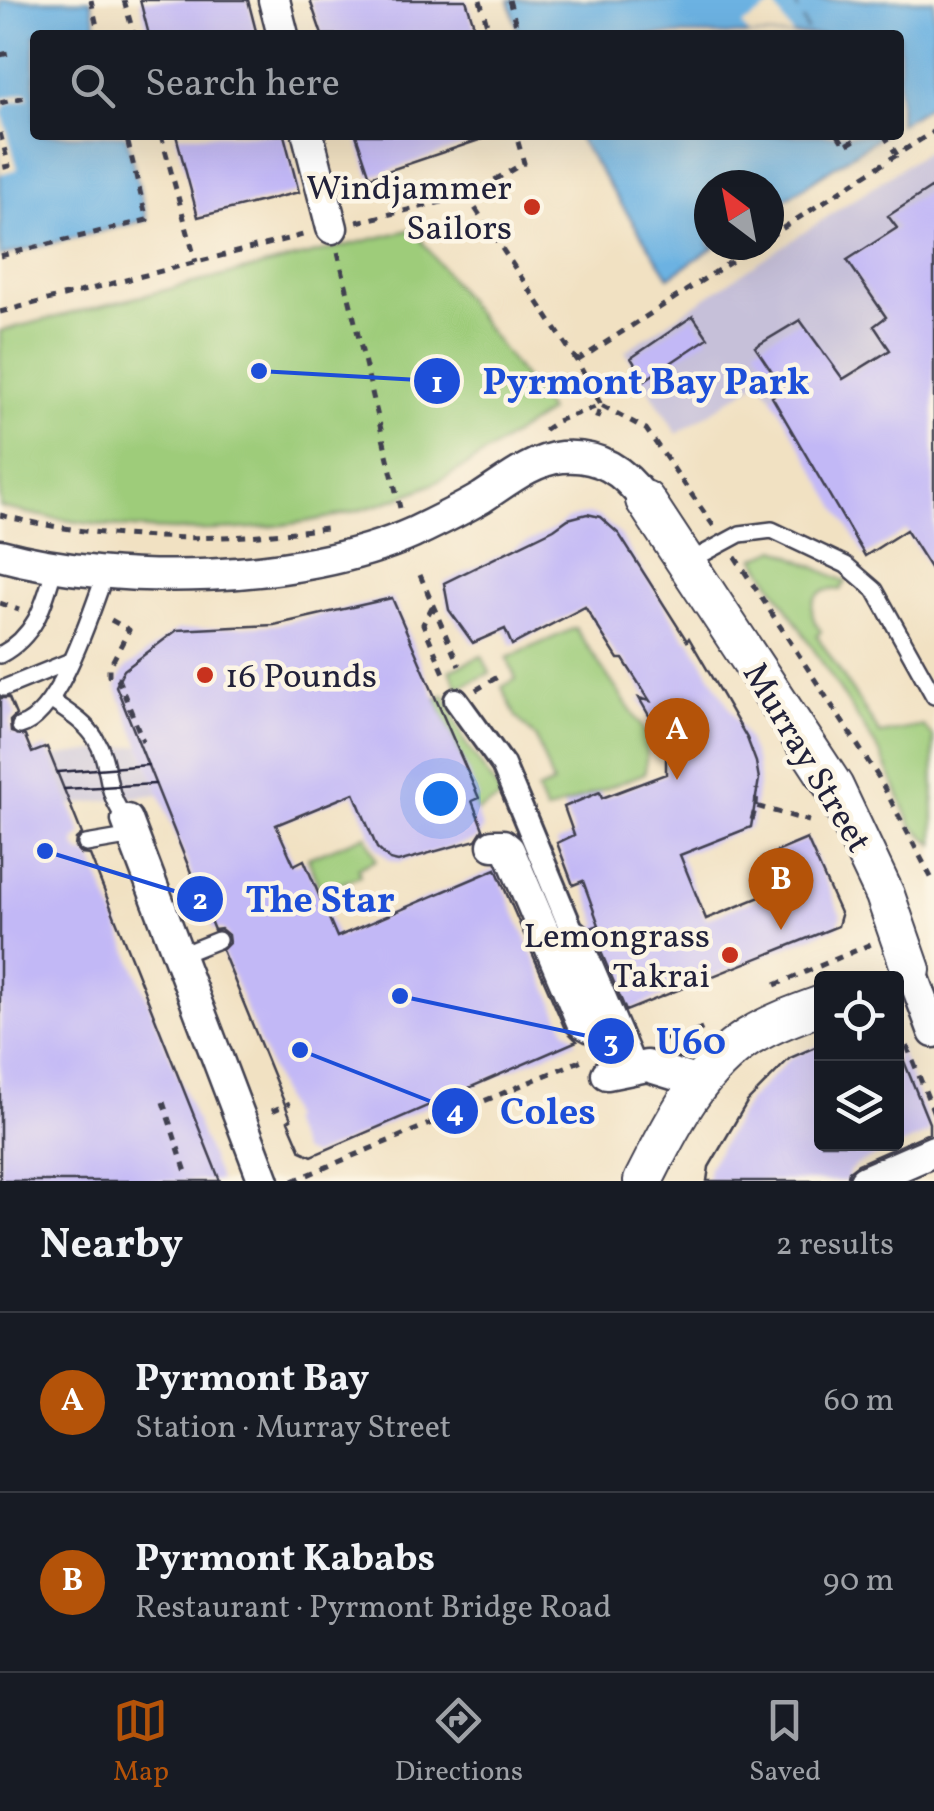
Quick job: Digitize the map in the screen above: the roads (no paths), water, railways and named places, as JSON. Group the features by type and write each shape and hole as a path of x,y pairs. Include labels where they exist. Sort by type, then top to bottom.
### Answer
{"street":[{"path":"274,0 282,30"},
{"path":"309,140 332,228"},
{"path":"0,555 55,566 168,575 318,561 404,522 460,510 531,466 561,457 588,458 614,467 645,500"},
{"name":"Murray Street","path":"645,500 834,787 917,973 920,1037"},
{"path":"454,696 512,784 574,936 619,1062"},
{"path":"130,828 264,1181"},
{"path":"493,844 509,850 582,1022 619,1062 699,1082"},
{"path":"643,1181 699,1082 748,1038 814,1009"},
{"path":"866,1181 934,1151"}],"lane":[{"path":"688,562 751,531 782,532 857,572 874,590 934,696"},
{"path":"0,655 21,641 37,622 55,566"},
{"path":"20,726 29,723 52,700 80,642 106,572"},
{"path":"4,688 68,662"},
{"path":"52,700 97,741 113,804 130,828 86,844"},
{"path":"178,956 218,940"}],"water":[{"path":"0,0 91,0 98,30 30,30 30,140 127,140 147,220 0,256"},
{"path":"509,0 934,0 934,102 904,121 904,30 518,30"},
{"path":"579,140 874,140 784,200 784,170 694,170 694,260 669,277"}],"tram line":[{"path":"58,772 148,765"},
{"path":"64,789 155,784"}],"place":[{"name":"Windjammer Sailors","path":"532,207"},
{"name":"Pyrmont Bay Park","path":"259,371"},
{"name":"16 Pounds","path":"205,675"},
{"name":"Pyrmont Bay","path":"677,780"},
{"name":"The Star","path":"45,851"},
{"name":"Pyrmont Kababs","path":"781,930"},
{"name":"Lemongrass Takrai","path":"730,955"},
{"name":"U60","path":"400,996"},
{"name":"Coles","path":"300,1050"}]}
